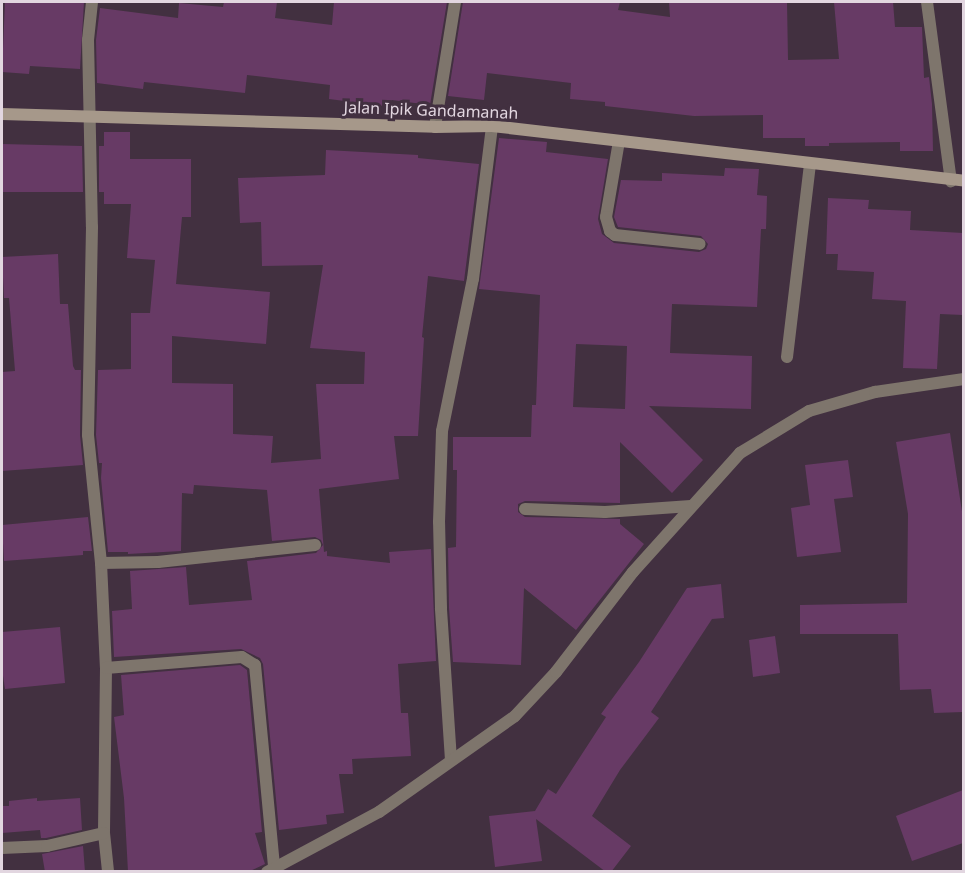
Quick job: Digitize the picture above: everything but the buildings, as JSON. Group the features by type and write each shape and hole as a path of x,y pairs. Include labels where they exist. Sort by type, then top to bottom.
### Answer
{"street":[{"path":"92,2 88,40 92,356 88,435 101,563 106,668 104,833 108,872"},
{"path":"435,127 456,2"},
{"path":"927,2 957,181"},
{"name":"Jalan Ipik Gandamanah","path":"2,114 435,127 492,126 957,181"},
{"path":"451,760 440,597 439,522 442,431 473,279 492,126"},
{"path":"619,141 606,217 610,231 615,235 700,244"},
{"path":"787,357 810,164"},
{"path":"106,668 242,657 255,665 271,869 379,812 515,716 531,701 633,572 740,453 809,411 875,392 963,379"},
{"path":"525,509 605,512 691,506"},
{"path":"101,563 158,562 315,545"},
{"path":"2,848 47,846 104,833"}]}
